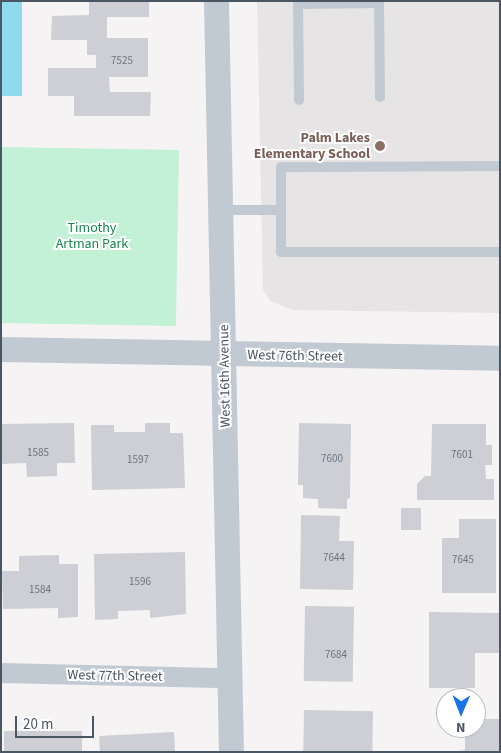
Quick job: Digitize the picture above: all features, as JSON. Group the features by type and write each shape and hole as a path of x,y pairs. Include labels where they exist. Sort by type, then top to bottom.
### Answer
{"street":[{"name":"West 16th Avenue","path":"216,1 225,356 228,678 231,752"},
{"name":"West 76th Street","path":"1,349 225,356 500,358"},
{"name":"West 77th Street","path":"1,673 228,678"}],"lane":[{"path":"299,100 298,2 379,3 380,96"},
{"path":"500,166 281,167 282,252 500,252"},
{"path":"221,210 281,210"}],"shaded area":[{"name":"Palm Lakes Elementary School","path":"257,1 500,1 500,313 293,310 270,301 263,290"}],"green space":[{"name":"Timothy Artman Park","path":"1,147 179,150 176,326 1,323"}],"water":[{"path":"1,1 22,1 22,96 1,96"}],"building":[{"path":"89,1 149,1 149,17 107,17 107,38 148,38 148,77 109,77 110,92 151,92 150,116 74,116 74,96 48,96 48,68 96,68 96,55 87,55 87,40 51,40 52,16 89,15"},
{"path":"74,423 75,463 57,463 57,476 27,477 26,463 1,464 1,424"},
{"path":"145,423 170,423 170,433 183,433 185,488 92,490 91,425 114,425 114,432 145,432"},
{"path":"299,423 351,424 350,498 347,499 347,509 318,508 318,499 303,498 303,485 298,485"},
{"path":"432,424 486,424 486,445 492,445 492,465 485,465 486,479 494,479 494,500 417,500 417,484 425,476 431,476"},
{"path":"401,508 421,508 421,530 401,530"},
{"path":"301,515 340,516 339,541 354,541 353,590 300,589"},
{"path":"459,519 496,519 496,593 442,593 442,538 459,538"},
{"path":"185,552 186,614 150,618 150,610 118,611 118,619 95,620 94,554"},
{"path":"59,555 59,564 78,564 78,617 58,618 58,608 3,609 2,571 19,571 19,556"},
{"path":"305,606 354,607 353,682 304,681"},
{"path":"429,612 499,613 499,653 475,653 475,688 429,688"},
{"path":"304,710 373,711 372,752 303,751"},
{"path":"486,719 500,719 500,752 453,752 465,750 465,738 486,738"},
{"path":"4,731 82,731 82,752 4,752"},
{"path":"174,732 175,752 100,752 99,736"}],"place":[{"name":"Palm Lakes Elementary School","path":"380,146"}]}
